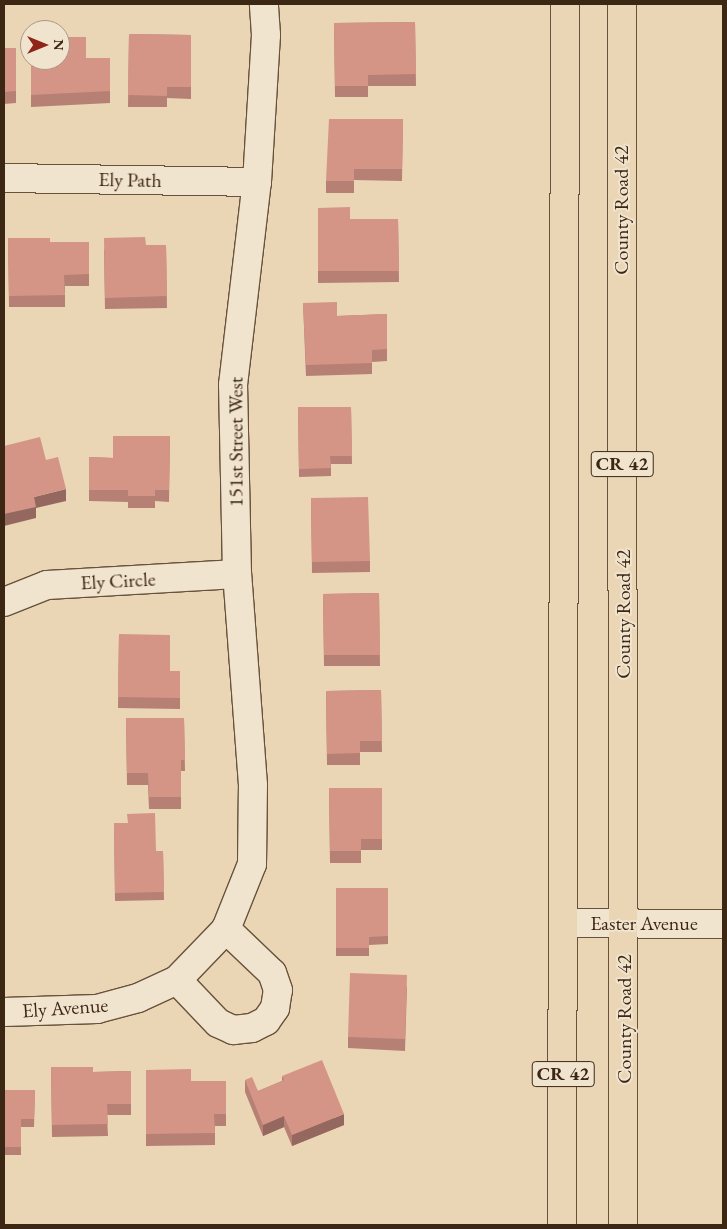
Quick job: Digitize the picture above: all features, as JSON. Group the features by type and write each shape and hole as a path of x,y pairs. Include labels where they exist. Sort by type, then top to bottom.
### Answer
{"highway":[{"name":"CR 42","path":"562,1225 565,923 565,4"},
{"name":"County Road 42","path":"622,4 623,1225"}],"street":[{"name":"151st Street West","path":"248,880 252,864 253,784 237,574 233,385 257,182 266,35 264,4"},
{"name":"Ely Path","path":"4,178 257,182"},
{"name":"Ely Circle","path":"4,602 47,585 237,574"},
{"name":"Ely Avenue","path":"4,1012 97,1009 138,998 177,980 226,929 248,880"},
{"name":"Easter Avenue","path":"565,923 723,924"},
{"path":"177,980 218,1023 232,1030 252,1028 266,1021 274,1008 278,990 272,973 226,929"}],"building":[{"path":"415,22 416,74 368,75 368,86 335,86 334,23"},
{"path":"129,34 191,35 191,87 167,87 167,96 128,95"},
{"path":"70,37 86,37 86,58 110,58 110,91 31,95 31,70 70,70"},
{"path":"4,48 16,48 16,91 4,92"},
{"path":"329,119 403,119 402,169 354,169 354,181 326,181"},
{"path":"350,207 350,219 398,219 399,271 318,271 318,208"},
{"path":"145,237 146,245 166,245 167,296 105,298 104,238"},
{"path":"8,238 50,238 50,242 89,242 89,274 64,275 65,295 9,296"},
{"path":"337,302 337,316 387,314 387,349 372,350 372,363 306,365 303,303"},
{"path":"298,407 351,407 352,456 330,456 331,468 299,469"},
{"path":"113,436 170,436 169,490 155,490 155,496 128,496 128,490 89,490 89,457 113,458"},
{"path":"40,437 46,460 58,457 66,489 34,497 36,507 4,514 4,446"},
{"path":"368,497 370,561 312,562 311,498"},
{"path":"379,593 380,655 324,655 323,594"},
{"path":"119,634 170,635 170,671 180,671 180,698 118,697"},
{"path":"381,690 382,741 360,741 360,753 327,754 326,691"},
{"path":"126,718 184,718 185,760 181,760 181,797 149,797 148,773 127,773"},
{"path":"329,788 382,788 382,839 361,839 361,851 330,851"},
{"path":"155,813 156,851 163,851 164,892 115,893 114,823 128,823 127,814"},
{"path":"336,888 388,888 388,936 369,937 369,948 336,948"},
{"path":"350,973 407,975 405,1039 348,1037"},
{"path":"322,1060 344,1114 292,1135 284,1116 263,1125 245,1080 252,1077 258,1091 284,1080 282,1076"},
{"path":"51,1067 93,1067 93,1072 131,1071 131,1104 107,1104 108,1124 52,1125"},
{"path":"191,1069 191,1081 226,1081 226,1114 214,1114 215,1133 146,1134 146,1070"},
{"path":"4,1090 35,1090 34,1119 21,1119 21,1147 4,1147"}]}
